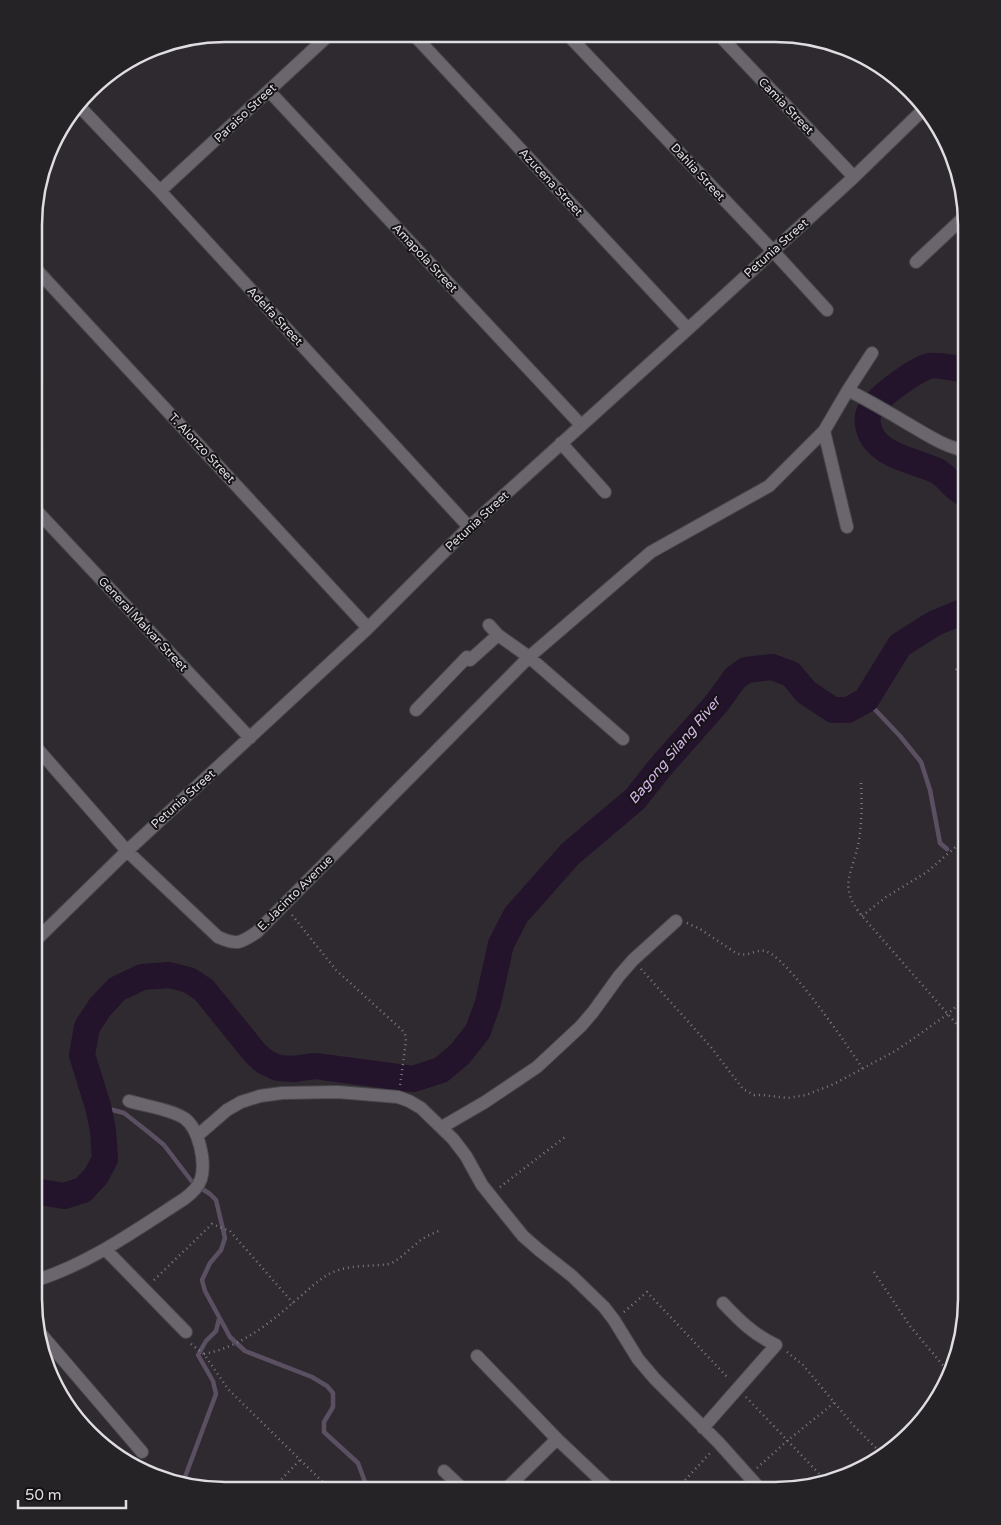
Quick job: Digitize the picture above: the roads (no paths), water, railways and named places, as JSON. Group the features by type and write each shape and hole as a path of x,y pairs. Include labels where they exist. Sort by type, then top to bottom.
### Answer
{"street":[{"name":"Paraiso Street","path":"160,191 321,42"},
{"name":"Azucena Street","path":"420,42 688,329"},
{"name":"Dahlia Street","path":"575,42 827,310"},
{"name":"Camia Street","path":"726,42 854,177"},
{"name":"Amapola Street","path":"269,91 581,425"},
{"name":"Adelfa Street","path":"83,110 160,191 469,527"},
{"name":"Petunia Street","path":"42,934 127,851 368,628 469,527 854,177 920,113"},
{"path":"916,262 958,223"},
{"name":"T. Alonzo Street","path":"42,276 368,628"},
{"name":"E. Jacinto Avenue","path":"42,754 127,851 218,937 232,943 245,941 257,932 529,657 651,552 769,486 824,431 872,353"},
{"path":"848,390 865,398 933,440 958,449"},
{"path":"824,431 847,527"},
{"path":"561,443 605,492"},
{"name":"General Malvar Street","path":"42,516 250,738"},
{"path":"416,710 467,657 470,660 494,630 529,657 623,739"},
{"path":"442,1127 537,1068 581,1026 633,960 676,920"},
{"path":"197,1136 227,1110 241,1102 260,1096 308,1092 338,1092 398,1097 421,1108 453,1139 466,1156 489,1196 523,1236 589,1292 614,1320 638,1359 655,1379 755,1482"},
{"path":"42,1278 105,1250 184,1199 197,1186 203,1168 197,1136 192,1126 175,1113 128,1101"},
{"path":"105,1250 186,1332"},
{"path":"703,1428 776,1345 765,1340 744,1325 723,1303"},
{"path":"48,1342 142,1452"},
{"path":"477,1356 557,1439 602,1482"},
{"path":"513,1482 557,1439"},
{"path":"444,1471 456,1482"}],"waterway":[{"name":"Bagong Silang River","path":"958,369 936,366 923,368 881,397 869,412 868,420 873,438 879,445 894,455 937,471 958,490"},
{"name":"Bagong Silang River","path":"42,1192 64,1196 83,1190 96,1176 105,1159 103,1130 98,1106 82,1055 87,1027 100,1007 117,989 142,977 169,975 189,980 204,990 255,1053 265,1062 278,1068 293,1069 315,1066 413,1079 441,1070 460,1054 478,1031 488,1003 501,944 516,915 570,854 635,799 717,703 735,678 746,670 772,667 791,674 806,692 833,710 848,710 866,700 900,645 935,623 958,614"},
{"path":"866,700 900,736 921,762 930,790 940,843 947,849"},
{"path":"98,1106 124,1113 147,1131 164,1145 193,1183 216,1200 225,1238 221,1250 210,1263 202,1280 205,1291 230,1337 245,1351 312,1377 327,1386 333,1393 333,1407 324,1422 324,1432 358,1463 365,1482"},
{"path":"185,1478 216,1394 213,1381 198,1355 206,1341 216,1331 219,1319"}]}
